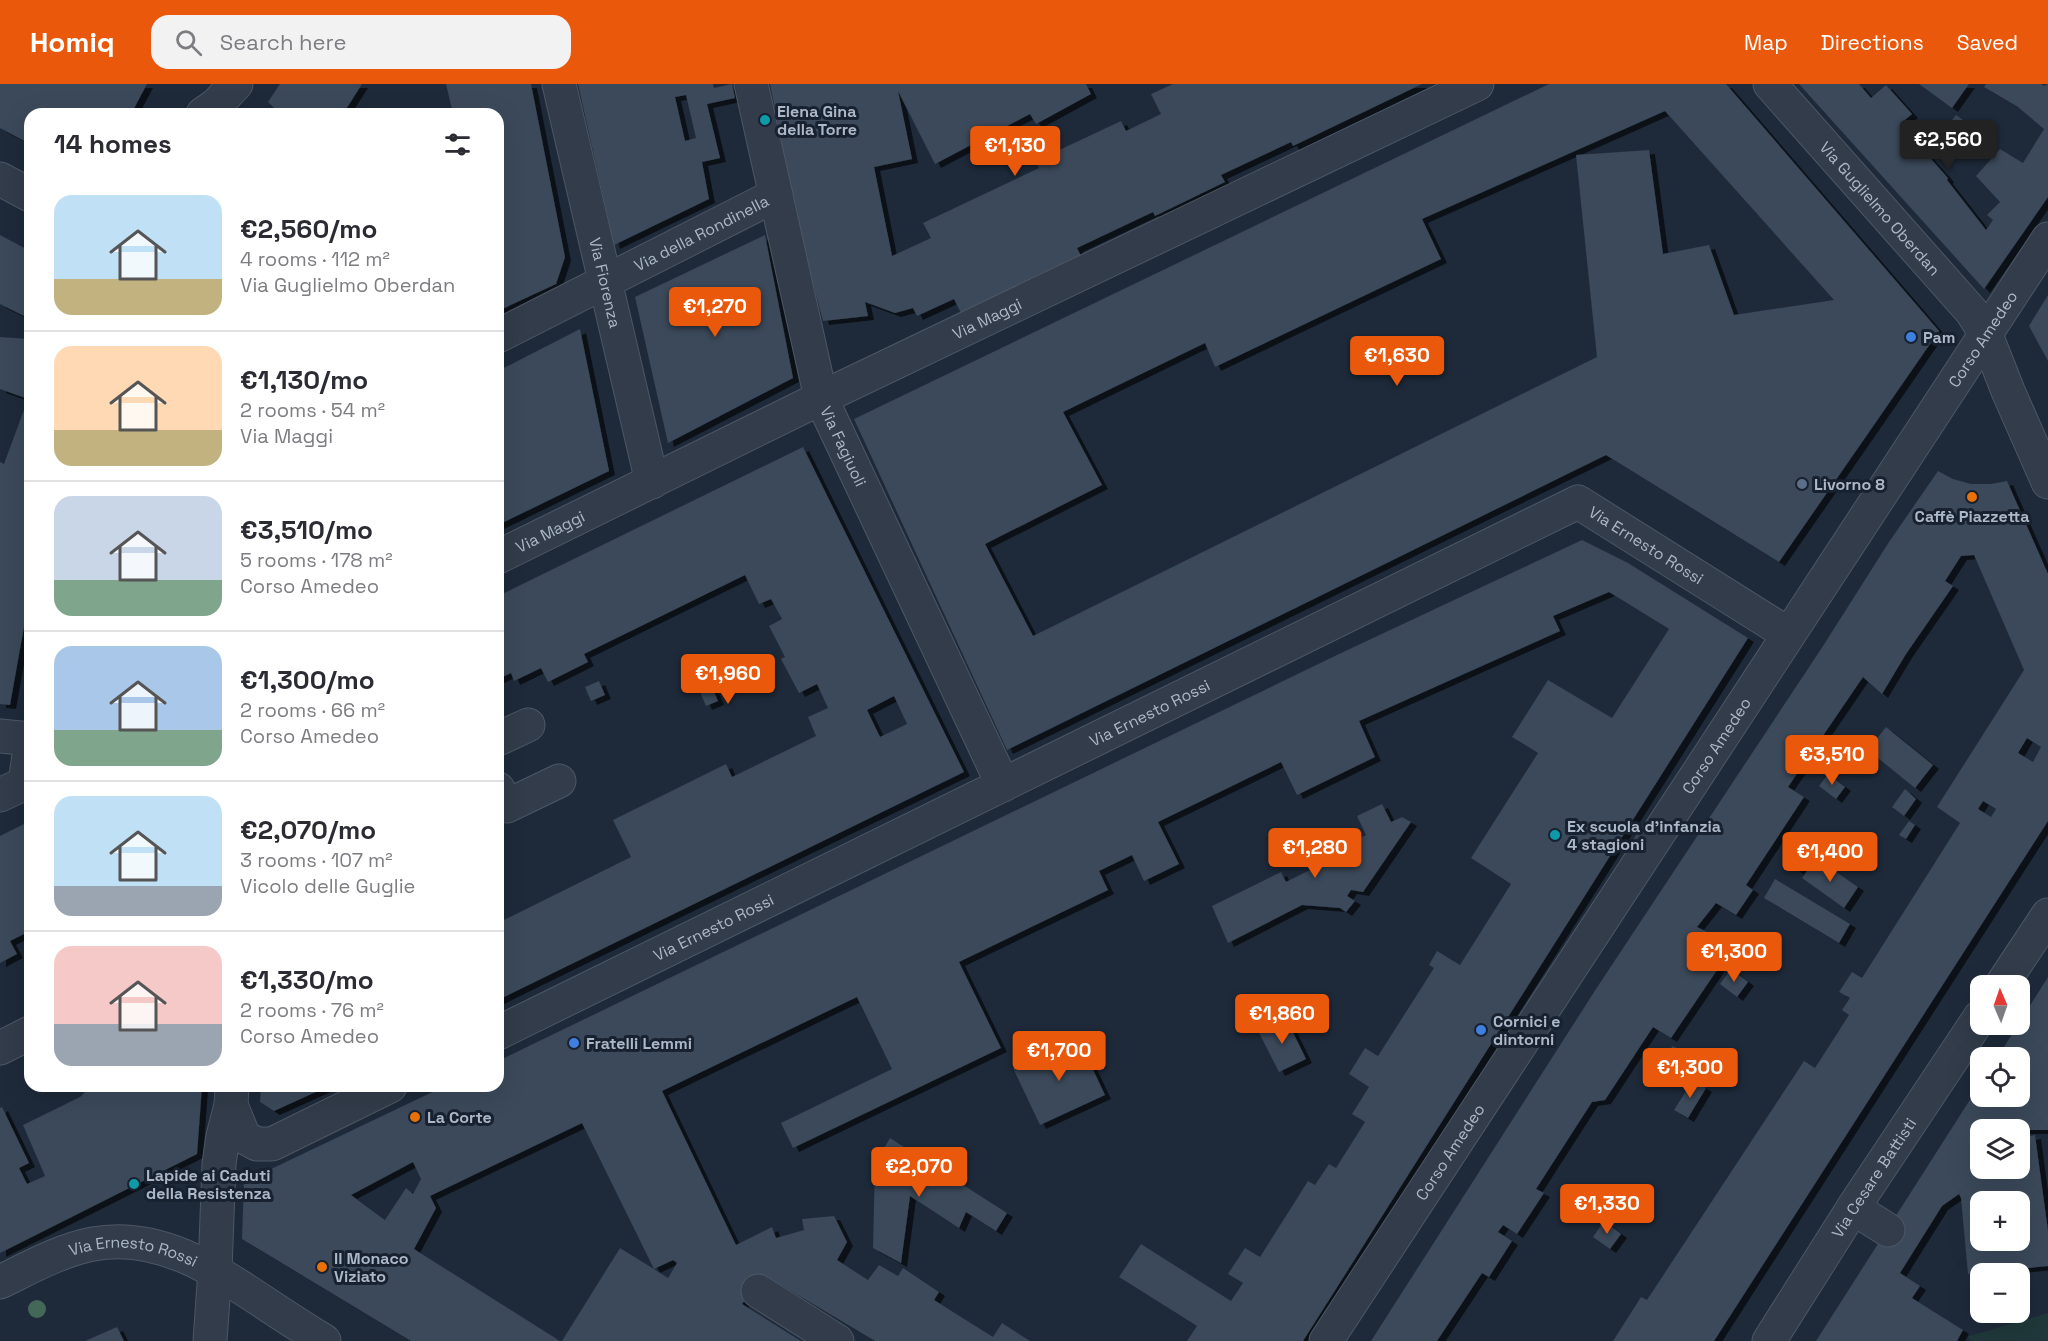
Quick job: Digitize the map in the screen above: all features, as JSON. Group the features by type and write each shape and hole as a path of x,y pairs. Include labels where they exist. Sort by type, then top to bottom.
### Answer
{"street":[{"path":"212,108 236,84"},
{"name":"Via Fiorenza","path":"559,84 652,482"},
{"name":"Via Fagiuoli","path":"750,84 821,398 1003,785"},
{"name":"Via Maggi","path":"504,553 821,398 1477,84"},
{"name":"Via Guglielmo Oberdan","path":"1770,84 1972,312 1986,335 2048,482"},
{"path":"0,179 24,192"},
{"name":"Via della Rondinella","path":"504,333 776,195"},
{"name":"Corso Amedeo","path":"1326,1341 2048,239"},
{"name":"Via Ernesto Rossi","path":"504,1030 1578,502 1788,634"},
{"path":"504,736 528,724"},
{"path":"0,736 24,738"},
{"path":"18,786 24,767"},
{"path":"504,800 507,806 559,781"},
{"path":"2008,975 2048,915"},
{"name":"Via Cesare Battisti","path":"1769,1341 1853,1208 1970,1032"},
{"path":"0,1048 24,1037"},
{"name":"Via Ernesto Rossi","path":"216,1212 240,1162 378,1092"},
{"name":"Via Ernesto Rossi","path":"232,1095 244,1137 258,1144 272,1144"},
{"name":"Via Ernesto Rossi","path":"0,1282 36,1265 93,1244 146,1244 179,1253 215,1270 216,1212 223,1136 232,1095"},
{"path":"1853,1208 1888,1230"},
{"path":"210,1341 215,1270 324,1341"},
{"path":"758,1292 837,1341"}],"green space":[{"path":"2048,1313 2048,1341 1972,1341 1966,1337 2014,1323 2030,1323 2030,1318"}],"building":[{"path":"0,84 147,84 134,108 24,108 24,141 0,128"},
{"path":"280,84 362,84 347,108 274,108 268,102"},
{"path":"446,84 531,84 565,257 556,284 504,308 504,108 452,108"},
{"path":"578,84 713,84 714,88 732,84 735,98 707,104 720,158 702,162 709,199 614,245","holes":["686,95 696,138 685,141 675,97"]},
{"path":"770,84 1086,84 1091,94 1036,124 1030,114 935,164 898,91 912,159 874,167 892,256 931,238 923,223 1039,168 1036,161 1121,121 1126,131 1161,114 1151,94 1173,84 1422,84 1293,146 1291,142 1221,175 1225,182 1155,216 1153,212 1077,248 1081,256 961,313 954,299 917,316 913,308 895,313 865,302 868,316 823,321 799,231"},
{"path":"1549,84 1726,84 1939,331 1779,562 1606,455 1007,750 854,419","holes":["1665,111 1834,300 1734,315 1709,245 1663,254 1649,150 1576,155 1597,357 1033,636 985,544 1102,485 1063,412 1205,343 1215,367 1441,259 1422,219"]},
{"path":"1799,84 1859,84 1871,98 1886,85 1912,114 1900,124 1948,178 1947,180 1986,230 1993,220 1987,215 2000,202 1976,176 2000,149 2023,163 2044,129 2018,107 1984,87 1986,84 2041,84 2044,86 2048,84 2048,197 1984,289"},
{"path":"1919,84 1969,84 1952,108"},
{"path":"1956,115 1976,129 1958,152 1938,138"},
{"path":"0,235 24,248 24,316 0,304"},
{"path":"765,235 793,378 668,443 635,297"},
{"path":"2048,295 2048,361 2029,326"},
{"path":"580,329 609,471 504,522 504,368"},
{"path":"0,337 24,339 24,398 0,389"},
{"path":"24,410 24,627 10,705 0,704 0,462 4,464"},
{"path":"803,447 964,772 504,997 504,920 631,857 613,820 726,764 732,777 816,736 808,717 828,708 817,684 799,693 781,659 785,657 769,626 782,619 771,599 759,604 745,575 584,654 588,662 548,682 541,668 514,681 511,673 504,676 504,593","holes":["894,696 907,724 880,737 867,710"]},
{"path":"1938,471 1953,479 1971,484 2007,481 2048,574 2048,821 1714,1341 1613,1341 1641,1297 1647,1300 1804,1061 1815,1068 1849,1015 1842,1010 1850,998 1839,992 1852,972 1862,978 1960,823 1937,807 2024,670 1974,555 1961,556 1945,581 1953,586 1906,654 1882,694 1863,677 1788,787 1804,797 1746,885 1753,890 1736,915 1716,903 1697,927 1734,945 1671,1038 1653,1027 1605,1100 1592,1102 1536,1189 1544,1193 1517,1234 1503,1225 1498,1232 1512,1241 1489,1277 1482,1273 1437,1341 1371,1341 1596,989 1823,646 1889,542","holes":["2027,738 2041,747 2033,762 2018,753","1983,801 1996,809 1991,817 1978,809"]},
{"path":"1582,540 1628,563 1748,638 1303,1341 1187,1341 1197,1326 1119,1277 1141,1244 1231,1301 1243,1283 1228,1274 1245,1248 1260,1257 1308,1181 1315,1185 1329,1164 1336,1168 1365,1122 1352,1114 1369,1087 1349,1074 1365,1048 1378,1056 1434,968 1429,965 1437,951 1460,965 1511,884 1471,858 1538,753 1512,737 1548,680 1612,718 1669,629 1609,592 1553,616 1560,631 1359,721 1375,757 1297,795 1281,762 1158,822 1179,864 1144,881 1132,855 1099,871 1108,890 959,962 1001,1048 793,1148 781,1123 892,1069 857,997 662,1091 736,1245 772,1227 776,1238 804,1230 802,1219 834,1216 847,1242 837,1260 868,1280 879,1265 898,1276 903,1268 939,1292 934,1300 993,1337 1002,1323 1030,1341 875,1341 764,1275 742,1304 801,1341 562,1341 620,1248 654,1269 582,1123 430,1196 436,1208 414,1249 560,1341 411,1341 242,1239 244,1182 432,1092 504,1092 504,1058 1339,654","holes":["413,1162 421,1179 413,1194 406,1188 385,1220 351,1195","673,1260 677,1263 668,1278 654,1269"]},
{"path":"709,680 718,701 706,706 697,685"},
{"path":"599,681 605,695 591,701 585,687"},
{"path":"1886,727 1933,765 1915,788 1868,750"},
{"path":"1828,774 1845,787 1836,799 1819,786"},
{"path":"1905,789 1916,799 1904,816 1892,807"},
{"path":"1382,804 1391,822 1402,817 1411,822 1363,892 1351,890 1347,896 1355,901 1346,912 1340,908 1302,905 1228,943 1212,906 1281,872 1286,882 1326,862 1323,856 1366,835 1357,816"},
{"path":"1909,821 1915,825 1906,839 1899,835"},
{"path":"24,824 24,934 10,941 17,954 0,963 0,836"},
{"path":"1788,850 1805,863 1798,871 1782,859"},
{"path":"1816,858 1858,887 1844,908 1802,878"},
{"path":"1775,879 1850,924 1839,943 1764,898"},
{"path":"1731,969 1748,982 1737,997 1720,984"},
{"path":"2048,977 2048,1130 2030,1130 2030,1119 1970,1119 1970,1179 2030,1179 2030,1136 2035,1135 2048,1231 2048,1266 2030,1268 2030,1263 1970,1263 1970,1274 1968,1274 1959,1194 1942,1206 1900,1273 1920,1286 1912,1298 1963,1330 1957,1341 1816,1341 1970,1100 1970,1107 2030,1107 2030,1047 2004,1047 2011,1035 2030,1035 2030,1006"},
{"path":"1286,1018 1306,1059 1279,1072 1258,1031"},
{"path":"1078,1038 1105,1095 1040,1125 1013,1068"},
{"path":"1672,1046 1687,1052 1680,1072 1665,1067"},
{"path":"1693,1080 1706,1088 1688,1118 1674,1110"},
{"path":"85,1092 202,1092 197,1154 0,1253 0,1108 2,1107 29,1163 19,1168 27,1184 45,1176 23,1125 80,1097"},
{"path":"261,1092 316,1092 274,1111 260,1102"},
{"path":"890,1138 1007,1213 996,1231 966,1212 959,1228 910,1196 901,1263 873,1248 875,1163"},
{"path":"1604,1221 1621,1234 1610,1249 1593,1237"},
{"path":"117,1327 124,1341 85,1341"}],"place":[{"name":"Elena Gina della Torre","path":"765,120"},
{"name":"Pam","path":"1911,337"},
{"name":"Livorno 8","path":"1802,484"},
{"name":"Caffè Piazzetta","path":"1972,497"},
{"name":"Ex scuola d'infanzia 4 stagioni","path":"1555,835"},
{"name":"Cornici e dintorni","path":"1481,1030"},
{"name":"Fratelli Lemmi","path":"574,1043"},
{"name":"La Corte","path":"415,1117"},
{"name":"Lapide ai Caduti della Resistenza","path":"134,1184"},
{"name":"Il Monaco Viziato","path":"322,1267"}]}
